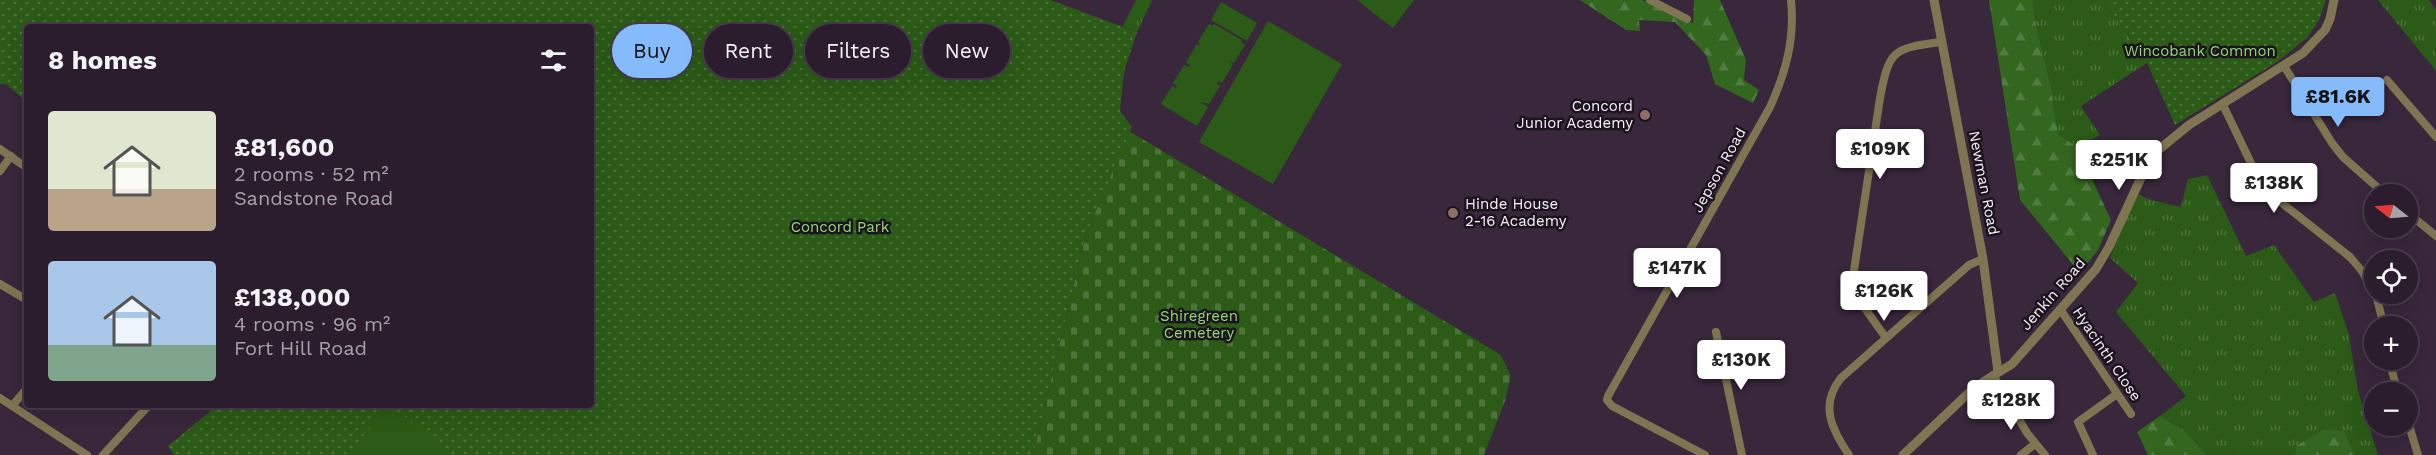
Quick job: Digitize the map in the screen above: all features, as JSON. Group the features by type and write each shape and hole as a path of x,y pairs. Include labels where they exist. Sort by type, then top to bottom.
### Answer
{"street":[{"path":"1650,0 1687,19"},
{"name":"Jepson Road","path":"1700,454 1611,406 1607,400 1770,107 1788,57 1792,33 1791,0"},
{"name":"Newman Road","path":"1934,0 1983,259 1995,373"},
{"name":"Jenkin Road","path":"1903,455 1975,387 2012,364 2096,269 2109,247 2151,156 2189,125 2284,66 2315,42 2325,30 2330,19 2334,0"},
{"path":"1886,338 1859,300 1853,278 1885,69 1894,55 1909,46 1941,42"},
{"path":"2284,66 2332,143 2343,157 2374,184"},
{"path":"2387,80 2436,137"},
{"path":"2223,105 2263,188 2350,257 2364,274"},
{"path":"0,149 24,166"},
{"path":"0,171 11,156"},
{"path":"2418,221 2436,235"},
{"path":"1849,455 1836,436 1828,418 1834,386 1969,265 1983,259"},
{"path":"0,284 24,298"},
{"name":"Hyacinth Close","path":"2060,309 2131,414"},
{"path":"1716,332 1742,455"},
{"path":"1995,373 2009,404 2035,444 2045,455"},
{"path":"13,405 24,392"},
{"path":"2093,455 2078,422 2117,394"},
{"path":"0,398 87,455"},
{"path":"104,455 146,408"},
{"path":"2412,436 2418,455"},
{"path":"2021,455 2035,444"}],"green space":[{"name":"Concord Park","path":"0,0 1050,0 1137,32 1124,72 1120,111 1132,127 1086,234 1033,455 174,455 168,446 214,408 594,408 594,24 24,24 24,99 6,84 0,84"},
{"path":"1136,0 1152,0 1137,32 1123,26"},
{"path":"1357,0 1414,0 1393,28"},
{"path":"1580,0 1642,0 1693,23 1694,0 1720,0 1746,60 1744,80 1759,90 1753,103 1715,84 1706,55 1675,22 1639,20 1640,31 1626,30"},
{"path":"1989,0 2033,0 2058,134 2077,147 2111,220 2098,250 2080,273 2020,200"},
{"path":"2033,0 2104,0 2147,63 2081,106 2100,135 2077,147 2058,134"},
{"name":"Wincobank Common","path":"2104,0 2326,0 2319,20 2307,38 2277,62 2175,125 2147,63"},
{"path":"2378,0 2429,0 2436,10 2436,71"},
{"path":"1221,2 1257,23 1247,41 1211,20"},
{"path":"1268,21 1342,64 1273,184 1199,142"},
{"path":"1209,24 1213,26 1214,24 1242,40 1241,42 1245,45 1234,63 1229,61 1233,65 1222,83 1218,81 1217,84 1220,86 1209,104 1200,102 1208,107 1197,126 1161,104 1172,86 1176,88 1177,86 1173,83 1184,65 1189,67 1190,65 1186,62 1197,44 1201,46 1198,42"},
{"name":"Shiregreen Cemetery","path":"1129,131 1501,355 1511,376 1505,401 1484,455 1033,455 1086,234"},
{"path":"2207,175 2246,256 2274,245 2314,302 2335,293 2349,335 2358,391 2364,410 2364,436 2372,436 2378,455 2355,455 2344,431 2296,446 2295,455 2207,455 2185,431 2160,416 2186,396 2116,312 2138,283 2110,258 2136,193 2148,199 2181,207 2188,179"},
{"path":"386,408 394,408 448,455 348,455"},
{"path":"2160,416 2185,431 2207,455 2148,455 2137,432"},
{"path":"2323,430 2344,431 2355,455 2295,455 2296,446"}],"place":[{"name":"Concord Junior Academy","path":"1645,115"},
{"name":"Hinde House 2-16 Academy","path":"1453,213"}]}
